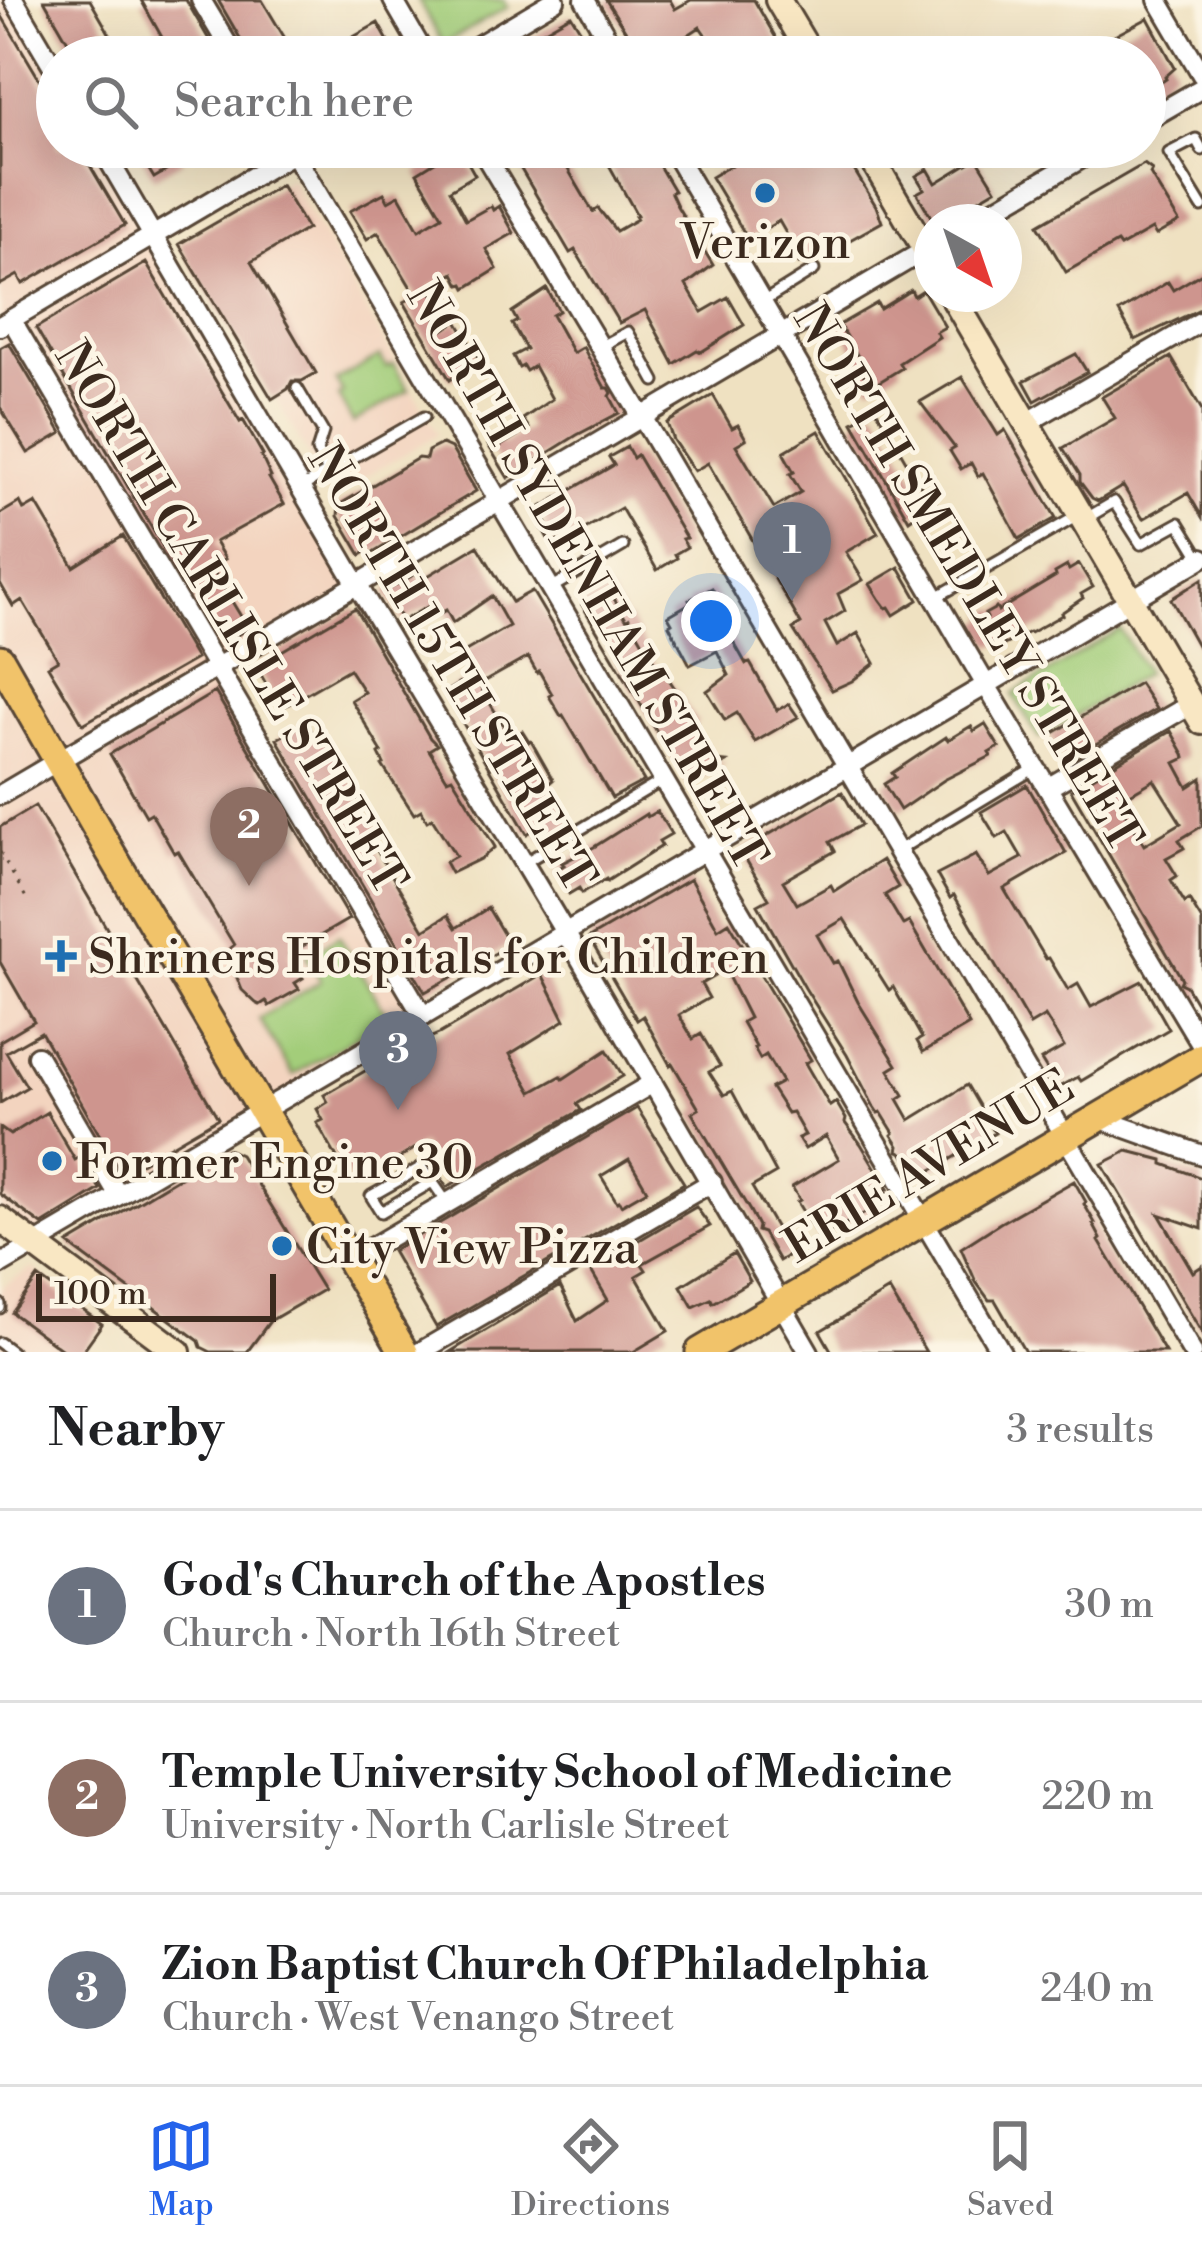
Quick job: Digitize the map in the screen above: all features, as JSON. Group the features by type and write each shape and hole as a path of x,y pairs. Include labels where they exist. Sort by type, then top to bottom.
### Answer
{"main road":[{"path":"0,659 404,1352"},
{"name":"ERIE AVENUE","path":"700,1352 1202,1057"}],"street":[{"path":"14,0 36,37"},
{"path":"201,0 223,36"},
{"path":"393,0 414,36"},
{"path":"494,36 555,0"},
{"path":"585,0 606,36"},
{"path":"778,0 799,36"},
{"path":"1158,0 1202,74"},
{"path":"1166,109 1202,88"},
{"name":"NORTH 15TH STREET","path":"113,168 809,1352"},
{"path":"6,322 265,168"},
{"name":"NORTH SYDENHAM STREET","path":"307,168 1001,1352"},
{"path":"493,168 1192,1352"},
{"name":"NORTH SMEDLEY STREET","path":"682,168 1202,1046"},
{"path":"878,168 914,226"},
{"path":"1004,204 1065,168"},
{"path":"0,795 914,261"},
{"path":"961,312 1196,713 1049,787"},
{"path":"1025,424 1202,321"},
{"name":"NORTH CARLISLE STREET","path":"6,322 422,1016"},
{"path":"0,1265 1201,558"},
{"path":"37,1056 118,1194"},
{"path":"350,1260 652,1084"},
{"path":"1098,1118 1202,1155"},
{"path":"420,1352 712,1182"},
{"path":"0,1220 162,1347"}],"lane":[{"path":"1202,150 1196,139 1169,153 1202,207"},
{"path":"761,303 814,271"},
{"path":"600,347 628,332 656,381"},
{"path":"297,388 322,433 317,451 328,472"},
{"path":"300,488 424,417"},
{"path":"935,598 1114,502 1142,544 1179,523 1201,558"},
{"path":"551,588 623,545"},
{"path":"896,851 1037,767"},
{"path":"524,863 663,780"},
{"path":"432,1182 381,1212 371,1196 422,1167 448,1204"},
{"path":"0,1343 12,1352"}],"path":[{"path":"0,852 29,902"}],"shaded area":[{"path":"0,0 14,0 36,37 36,168 112,168 358,586 217,667 423,1016 35,1245 0,1220"},
{"path":"290,179 438,434 332,496 184,241"},
{"path":"32,1268 105,1324 83,1352 0,1352 0,1288"}],"green space":[{"path":"418,0 504,0 508,7 457,36 438,36"},
{"path":"380,356 386,367 393,364 409,390 353,423 338,396 343,393 336,381"},
{"path":"1120,629 1146,673 1039,738 1013,694"},
{"path":"339,936 388,1017 293,1075 259,1019 321,981 306,956"}],"building":[{"path":"44,0 90,0 111,36 65,36"},
{"path":"141,0 186,0 207,36 161,36"},
{"path":"218,0 262,0 284,36 239,36"},
{"path":"606,0 670,0 675,9 691,0 754,0 775,36 706,36 700,27 686,36 629,36"},
{"path":"0,13 36,74 36,168 91,168 125,225 23,284 18,275 0,285"},
{"path":"571,15 584,36 534,36"},
{"path":"1148,18 1158,36 1114,36"},
{"path":"378,23 385,36 355,36"},
{"path":"1166,51 1175,68 1166,76"},
{"path":"148,168 171,168 154,178"},
{"path":"425,168 471,168 475,175 450,190 466,220 499,206 514,233 486,249 497,269 466,288 454,273 429,288 439,304 430,309 443,330 457,321 479,359 450,380 404,302 416,296 378,232 367,239 350,211 384,193 388,201 399,195 419,230 442,216 417,173"},
{"path":"520,168 567,168 593,212 598,208 616,231 637,215 611,168 660,168 713,265 686,285 702,312 728,297 744,325 674,364 645,310 619,323 575,250 570,253"},
{"path":"726,168 853,168 882,222 805,265 787,244 791,242 779,221 748,239 711,177"},
{"path":"961,168 983,168 996,189 971,204 923,204 917,193 924,189 916,176 928,169 936,183"},
{"path":"1137,168 1152,170 1150,174 1179,222 1156,235 1152,229 1120,247 1117,243 1066,272 1038,225"},
{"path":"281,185 307,229 251,262 316,373 292,381 272,399 179,244"},
{"path":"146,263 240,422 243,420 284,504 215,542 225,559 211,567 248,628 225,643 179,575 36,328"},
{"path":"1202,273 1202,308 1135,340 1119,312 1168,282 1173,290"},
{"path":"547,289 559,311 552,315 573,353 583,347 619,413 508,478 488,445 499,438 502,445 529,428 523,419 552,399 534,366 526,371 519,368 513,356 526,349 512,324 517,321 512,312"},
{"path":"911,290 914,312 936,312 945,327 936,332 939,337 899,363 902,368 871,387 839,325 877,303 880,309"},
{"path":"9,343 62,433 28,453 0,407 0,348"},
{"path":"1076,354 1087,372 1035,401 1024,381"},
{"path":"1171,357 1202,410 1202,517 1188,493 1143,519 1123,486 1098,501 1092,498 1063,448 1115,418 1102,397"},
{"path":"962,377 998,435 1005,430 1056,518 1019,539 983,473 978,476 971,463 961,469 950,451 955,448 920,402"},
{"path":"713,395 732,428 738,425 746,439 736,445 774,508 801,492 790,474 794,472 785,451 819,431 878,533 846,552 863,580 838,594 845,611 825,623 837,646 858,633 875,663 832,690 793,629 801,624 708,463 694,471 673,440 667,423"},
{"path":"876,409 923,490 928,487 936,501 909,520 853,422"},
{"path":"442,444 451,448 476,491 373,553 361,555 338,516 339,505 418,458 426,459 428,451"},
{"path":"627,447 633,458 637,455 686,538 682,539 687,547 657,570 621,508 559,544 551,544 542,528 547,524 538,509 614,465 609,457"},
{"path":"20,502 24,510 36,503 74,567 123,536 196,659 83,724 48,666 58,660 22,600 13,606 0,583 0,514"},
{"path":"478,546 512,602 532,591 644,781 612,798 528,657 482,683 464,652 509,626 492,596 453,623 446,610 433,617 427,607 402,621 385,591 417,573 421,580"},
{"path":"1079,564 1093,587 1081,594 1083,598 1030,633 992,647 978,624 987,618 985,614 998,611 1067,566 1069,570"},
{"path":"899,567 918,600 894,615 870,584"},
{"path":"1202,579 1202,654 1171,599"},
{"path":"712,588 746,664 750,663 777,710 789,704 798,717 755,742 737,713 725,720 707,691 729,675 717,651 690,665 669,625 668,616"},
{"path":"610,592 698,723 692,727 704,747 711,749 707,760 726,762 689,786 582,605"},
{"path":"355,608 437,745 429,750 447,779 452,777 495,847 451,873 445,862 456,856 432,818 427,821 421,810 414,814 382,765 382,752 351,700 364,692 349,669 280,709 256,666"},
{"path":"473,675 511,738 522,731 553,780 548,784 571,824 547,839 542,840 535,829 527,834 445,692"},
{"path":"1139,683 1156,709 1066,761 1050,735"},
{"path":"215,692 349,919 289,954 303,978 295,983 299,989 269,1006 266,1001 256,1003 242,990 233,968 230,948 234,945 178,851 174,853 151,813 146,816 110,754"},
{"path":"306,722 316,739 322,736 358,792 379,831 369,837 424,930 448,915 456,928 488,908 510,945 425,992 277,739"},
{"path":"985,724 999,747 991,756 900,810 884,784 895,777 892,773 946,737"},
{"path":"1171,731 1184,754 1175,763 1188,787 1202,778 1202,826 1179,840 1184,848 1166,858 1177,876 1171,880 1202,921 1202,1013 1180,983 1182,979 1071,790","holes":["1154,780 1181,823 1144,845 1118,801"]},
{"path":"1027,785 1066,853 1004,889 1068,990 1078,984 1091,1007 1142,981 1169,1029 1081,1081 1078,1077 1058,1088 1041,1060 1064,1047 1045,1016 1030,1025 954,895 950,898 937,875 976,855 989,876 1022,858 1007,832 997,838 981,812"},
{"path":"842,792 861,825 830,842 835,851 783,881 797,904 831,885 834,891 882,860 898,887 885,895 903,925 909,922 969,1025 923,1052 917,1041 922,1038 893,987 889,990 844,919 817,935 833,963 838,961 897,1065 889,1070 904,1095 898,1099 910,1120 967,1085 995,1133 920,1177 898,1151 894,1133 874,1107 758,905 769,899 741,851"},
{"name":"Shriners Hospitals for Children","path":"35,806 218,1118 122,1174 41,1032 6,1052 27,1087 0,1103 0,1041 34,1021 0,962 0,827"},
{"path":"657,811 671,834 659,841 662,846 607,881 569,894 555,871 562,863"},
{"path":"690,879 718,929 729,922 811,1060 805,1063 830,1106 836,1102 888,1189 889,1196 869,1211 819,1238 792,1187 839,1159 826,1136 805,1149 798,1138 805,1135 771,1088 782,1082 766,1055 760,1059 754,1048 742,1022 749,1018 725,970 701,984 709,998 679,1015 693,1039 701,1034 720,1066 709,1072 724,1095 732,1091 776,1173 752,1187 791,1254 779,1261 763,1233 757,1231 692,1113 699,1109 672,1063 643,1016 637,1020 589,938"},
{"path":"542,974 565,1020 510,1054 532,1092 563,1079 607,1050 623,1076 577,1104 581,1110 447,1187 421,1145 358,1182 349,1179 317,1123 323,1120 317,1109 328,1102 324,1095"},
{"path":"637,1108 684,1183 436,1327 392,1251","holes":["629,1159 647,1190 621,1205 601,1176"]},
{"path":"47,1112 75,1160 80,1157 100,1189 42,1225 0,1194 0,1128 10,1135"},
{"path":"227,1149 240,1155 323,1290 270,1321 247,1352 211,1352 201,1347 68,1244"},
{"path":"1128,1151 1202,1178 1202,1229 1159,1214 1193,1272 1202,1266 1202,1333 1102,1164"},
{"path":"1074,1181 1099,1241 1165,1352 1025,1352 995,1300 989,1300 976,1282 961,1248"},
{"path":"696,1207 710,1226 642,1264 646,1270 636,1276 668,1331 633,1352 450,1352 560,1286 577,1321 608,1300 590,1269"},
{"path":"734,1253 750,1281 713,1303 711,1299 693,1307 681,1286"},
{"path":"38,1277 102,1324 82,1352 65,1352 12,1313"},
{"path":"889,1290 926,1352 832,1352 820,1331"}],"place":[{"name":"Verizon","path":"765,193"},
{"name":"God's Church of the Apostles","path":"792,601"},
{"name":"Temple University School of Medicine","path":"249,886"},
{"name":"Shriners Hospitals for Children","path":"61,956"},
{"name":"Zion Baptist Church Of Philadelphia","path":"398,1110"},
{"name":"Former Engine 30","path":"52,1161"},
{"name":"City View Pizza","path":"282,1246"}]}
